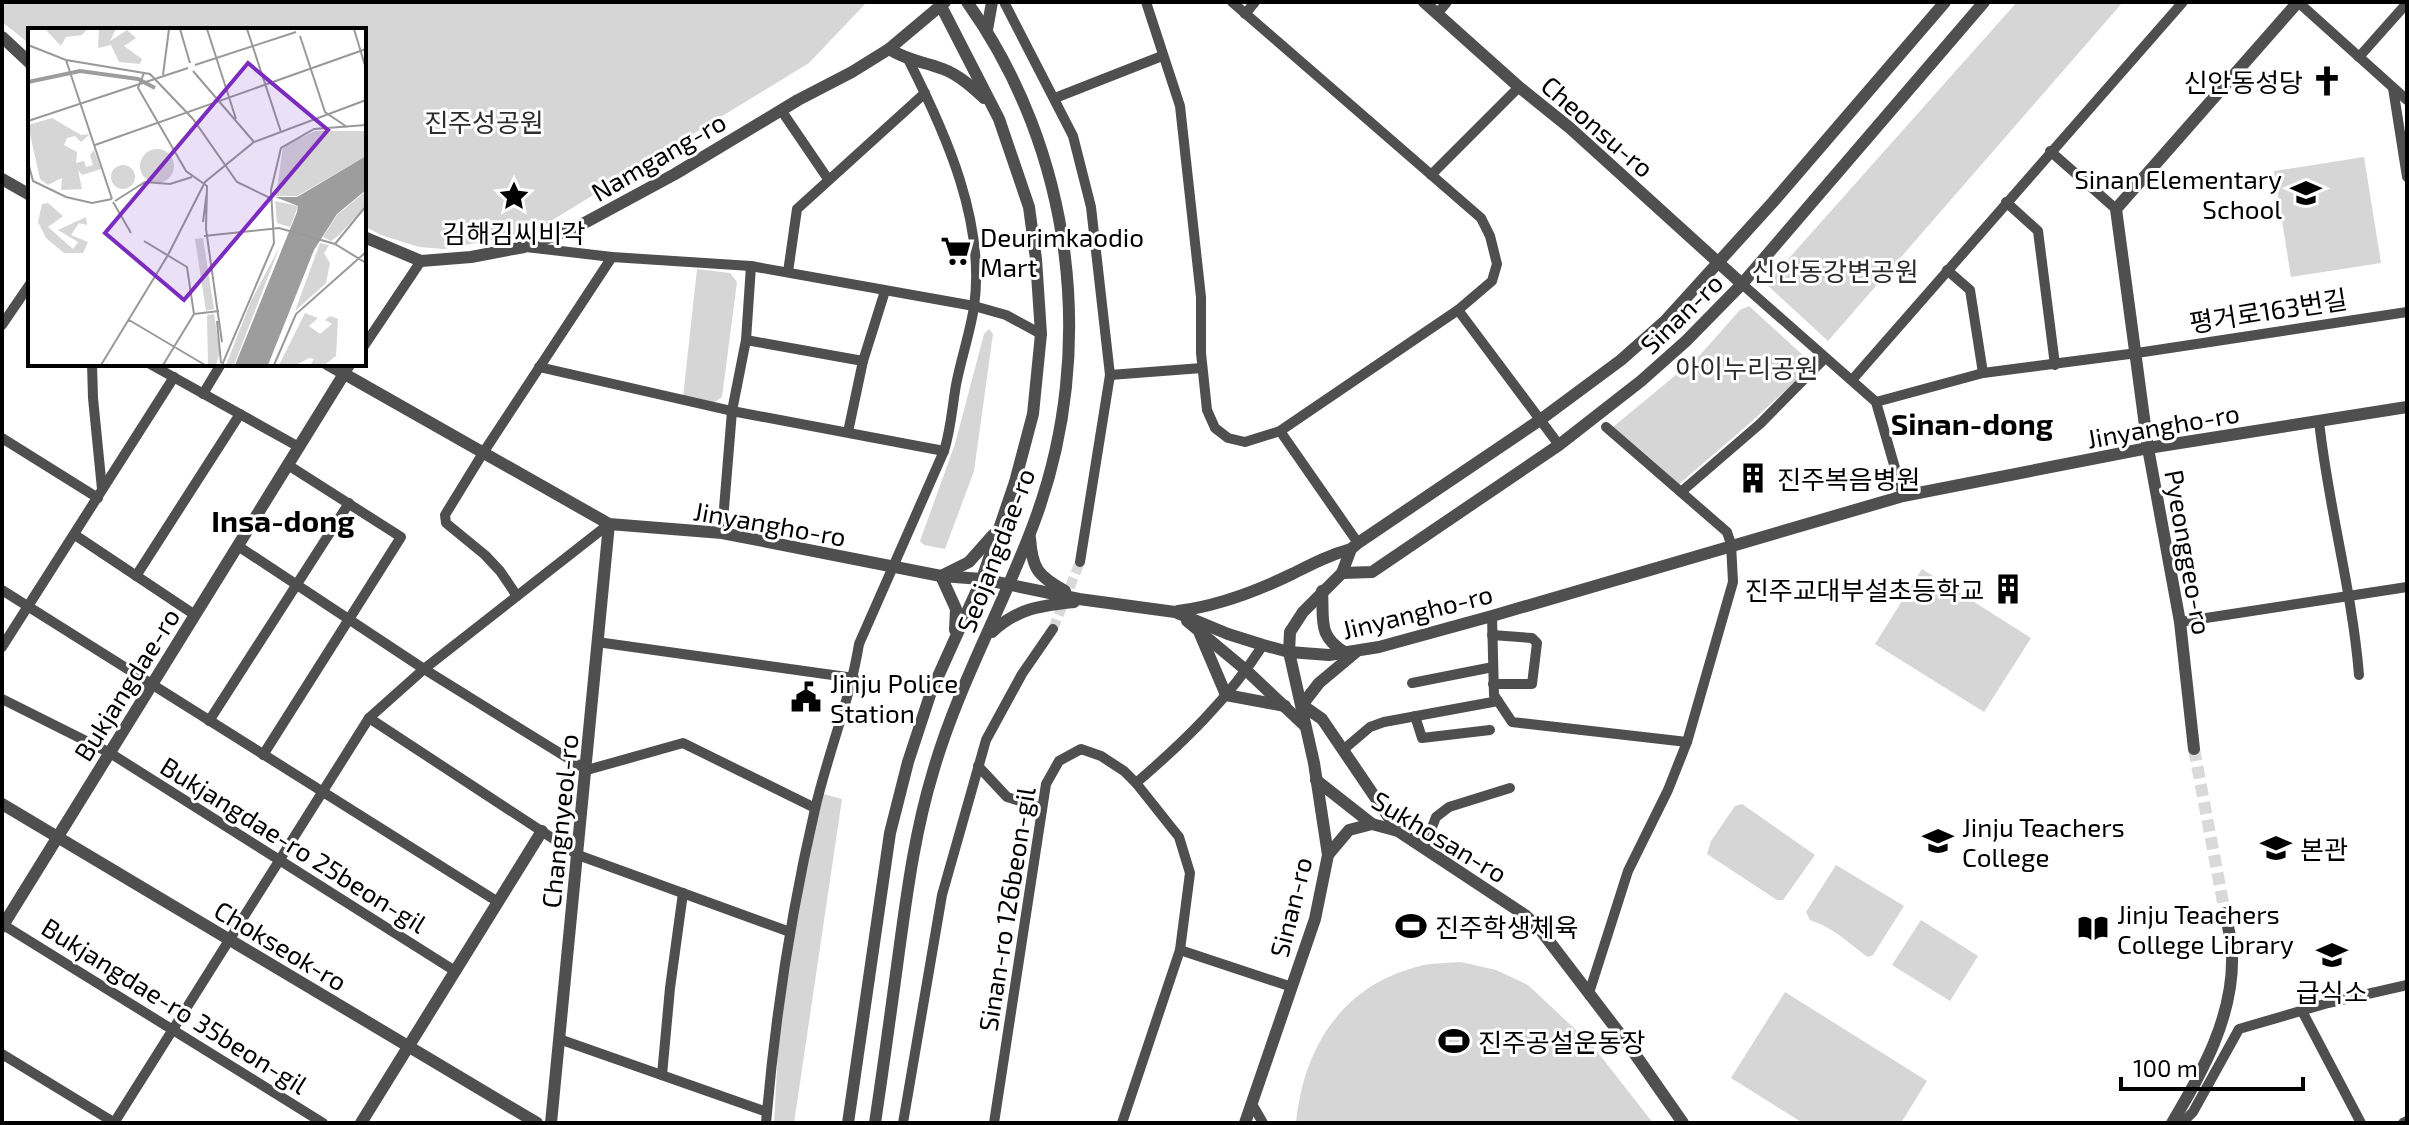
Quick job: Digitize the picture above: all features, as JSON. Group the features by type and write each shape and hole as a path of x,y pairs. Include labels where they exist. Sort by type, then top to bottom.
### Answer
{"street":[{"name":"Seojangdae-ro","path":"875,1123 915,838 957,702 1030,533 1050,472 1060,422 1070,306 1060,220 1045,162 1030,119 987,30 967,2"},
{"path":"987,30 992,2"},
{"path":"1004,2 1073,136 1091,207 1110,375 1080,562"},
{"path":"1146,2 1180,106 1201,297 1202,368 1207,410 1215,428 1228,438 1245,442 1280,431 1458,310 1492,281 1497,264 1490,236 1481,218 1232,2"},
{"path":"1245,14 1255,2"},
{"name":"Cheonsu-ro","path":"1424,2 1570,128 1742,284"},
{"path":"1437,14 1447,2"},
{"name":"Sinan-ro","path":"1175,612 1202,608 1254,590 1327,555 1354,546 1540,420 1621,360 1665,321 1719,263 1945,2"},
{"name":"Sinan-ro","path":"1342,573 1372,572 1559,445 1641,381 1686,341 1742,284 1984,2"},
{"path":"1852,380 2183,2"},
{"path":"2050,151 2116,209 2298,2 2407,100"},
{"path":"2359,57 2407,3"},
{"name":"Seojangdae-ro","path":"848,1123 890,833 931,692 982,579 1002,523 1033,414 1041,334 1029,207 999,119 943,4"},
{"name":"Namgang-ro","path":"366,238 421,261 471,257 524,247 577,227 675,174 889,49 943,4"},
{"path":"2,37 28,61"},
{"path":"889,49 909,61 943,69 967,83 991,104"},
{"path":"1055,98 1162,56"},
{"path":"559,1039 662,1075 766,1117 790,932 815,808 854,678 859,644 951,430 956,386 974,306 975,247 955,161 909,61"},
{"path":"1431,175 1519,87"},
{"path":"2393,88 2407,177"},
{"path":"788,272 797,209 925,93"},
{"path":"781,110 828,179"},
{"path":"2,179 28,194"},
{"path":"2006,202 2038,231 2055,365"},
{"name":"Pyeonggeo-ro","path":"2116,209 2148,448 2180,622 2194,749"},
{"path":"524,247 612,257 751,266 788,272 974,306 1006,315 1041,334"},
{"path":"517,596 500,571 446,523 445,515 612,257"},
{"path":"366,343 421,261"},
{"path":"722,533 732,411 746,340 751,266"},
{"path":"1947,270 1970,290 1983,373"},
{"path":"1742,284 1876,402 1903,496"},
{"path":"2,325 28,291"},
{"path":"848,432 863,361 885,291"},
{"path":"1458,310 1559,445"},
{"name":"평거로163번길","path":"1876,402 1983,373 2407,312"},
{"path":"746,340 863,361"},
{"path":"1681,492 1761,423 1825,358"},
{"path":"92,366 100,494"},
{"path":"154,366 299,447"},
{"path":"203,394 220,366"},
{"path":"539,367 732,411 944,451"},
{"path":"1110,375 1202,368"},
{"name":"Jinyangho-ro","path":"348,369 483,453 609,524 722,533 941,576 982,579 1084,599 1175,612 1263,645 1289,652 1329,655 1351,653 1492,616 1903,496 2148,448 2407,407"},
{"name":"Bukjangdae-ro","path":"2,925 348,369"},
{"path":"2,647 174,377"},
{"path":"136,576 240,414"},
{"path":"2319,421 2325,474 2351,597 2359,675"},
{"path":"1589,993 1628,871 1668,790 1687,742 1733,582 1731,544 1727,532 1606,427"},
{"path":"1280,431 1354,546 1342,573 1322,591 1290,632 1289,652"},
{"path":"2,438 100,494"},
{"path":"263,755 401,537 288,465"},
{"path":"209,721 349,503"},
{"path":"955,639 956,609 941,576 969,562 1002,523"},
{"path":"2,1054 115,1123 369,718 424,669 609,524"},
{"name":"Changnyeol-ro","path":"551,1123 609,524"},
{"path":"1030,533 1032,559 1038,572 1047,581 1084,599"},
{"path":"75,535 195,615"},
{"path":"238,546 424,669 587,770 683,743 815,808"},
{"path":"2180,622 2407,587"},
{"path":"2,590 498,902"},
{"path":"1322,591 1323,627 1330,644 1351,653 1319,683 1302,705 1322,719 1398,831"},
{"path":"987,636 1007,618 1027,609 1084,599"},
{"path":"1175,612 1247,671 1306,727"},
{"path":"1492,616 1494,695 1512,722 1687,742"},
{"path":"903,1123 942,895 978,766 986,740 1022,674 1053,629"},
{"path":"1199,631 1226,695"},
{"path":"1492,635 1532,638 1537,643 1532,684 1493,684"},
{"path":"597,642 854,678"},
{"path":"1136,783 1174,750 1226,695 1247,671 1263,645"},
{"name":"Sinan-ro","path":"1245,1123 1315,919 1328,855 1302,705 1289,652"},
{"path":"1412,683 1493,667"},
{"path":"1226,695 1286,706"},
{"name":"Bukjangdae-ro 25beon-gil","path":"2,699 110,753 455,971"},
{"path":"1343,750 1370,727 1498,701"},
{"path":"1415,716 1422,738 1490,730"},
{"path":"369,718 578,855 790,932"},
{"name":"Sinan-ro 126beon-gil","path":"994,1123 1046,784 1059,761 1081,749 1101,756 1136,783 1179,837 1190,873 1180,950 1122,1123"},
{"path":"978,766 1007,797 1042,808"},
{"name":"Sukhosan-ro","path":"1316,780 1372,824 1398,831 1525,915 1539,928 1683,1123"},
{"path":"1424,848 1436,817 1449,807 1510,788"},
{"name":"Chokseok-ro","path":"2,804 537,1123"},
{"path":"1328,855 1349,830 1372,824"},
{"path":"361,1123 542,831"},
{"path":"662,1075 683,893"},
{"path":"2172,1123 2194,1086 2222,1023 2232,978 2232,951 2225,913"},
{"name":"Bukjangdae-ro 35beon-gil","path":"2,925 323,1123"},
{"path":"1180,950 1292,987"},
{"path":"2182,1123 2193,1112 2239,1029 2407,985"},
{"path":"2302,1011 2361,1123"},
{"path":"1252,1104 1263,1123"}],"green space":[{"name":"진주성공원","path":"2,2 867,2 809,63 533,232 444,249 419,247 366,227 366,28 28,28 28,42 2,22"},
{"name":"신안동강변공원","path":"2017,2 2123,2 1828,341 1766,284"},
{"path":"2364,157 2381,263 2291,277 2274,171"},
{"path":"697,269 730,273 737,282 722,397 713,403 683,397"},
{"name":"아이누리공원","path":"1749,306 1806,358 1810,368 1678,485 1613,427 1700,355 1740,310"},
{"path":"989,329 993,334 974,471 945,549 924,545 920,541 955,444 984,334"},
{"path":"1922,569 2031,638 1984,712 1875,644"},
{"path":"816,792 842,799 794,1123 774,1123 781,997"},
{"path":"1742,804 1815,855 1783,900 1777,900 1707,854 1711,841 1735,806"},
{"path":"1836,865 1904,906 1873,955 1868,957 1835,932 1810,920 1806,912"},
{"path":"1921,920 1978,956 1950,1001 1892,965"},
{"name":"진주공설운동장","path":"1461,962 1496,970 1528,985 1592,1045 1653,1123 1296,1123 1308,1068 1319,1043 1350,1002 1371,986 1396,974 1424,965"},
{"path":"1785,992 1927,1081 1901,1123 1803,1123 1731,1078"}],"tunnel":[{"path":"1053,629 1080,562"},
{"path":"2194,749 2225,913"}],"place":[{"name":"신안동성당","path":"2327,81"},
{"name":"Sinan Elementary School","path":"2306,193"},
{"name":"김해김씨비각","path":"514,196"},
{"name":"Deurimkaodio Mart","path":"956,251"},
{"name":"진주복음병원","path":"1753,478"},
{"name":"진주교대부설초등학교","path":"2008,589"},
{"name":"Jinju Police Station","path":"806,697"},
{"name":"Jinju Teachers College","path":"1938,841"},
{"name":"본관","path":"2276,848"},
{"name":"진주학생체육","path":"1411,926"},
{"name":"Jinju Teachers College Library","path":"2093,928"},
{"name":"급식소","path":"2332,955"},
{"name":"진주공설운동장","path":"1454,1041"}],"district":[{"name":"Sinan-dong","path":"1972,423"},
{"name":"Insa-dong","path":"283,520"}]}
